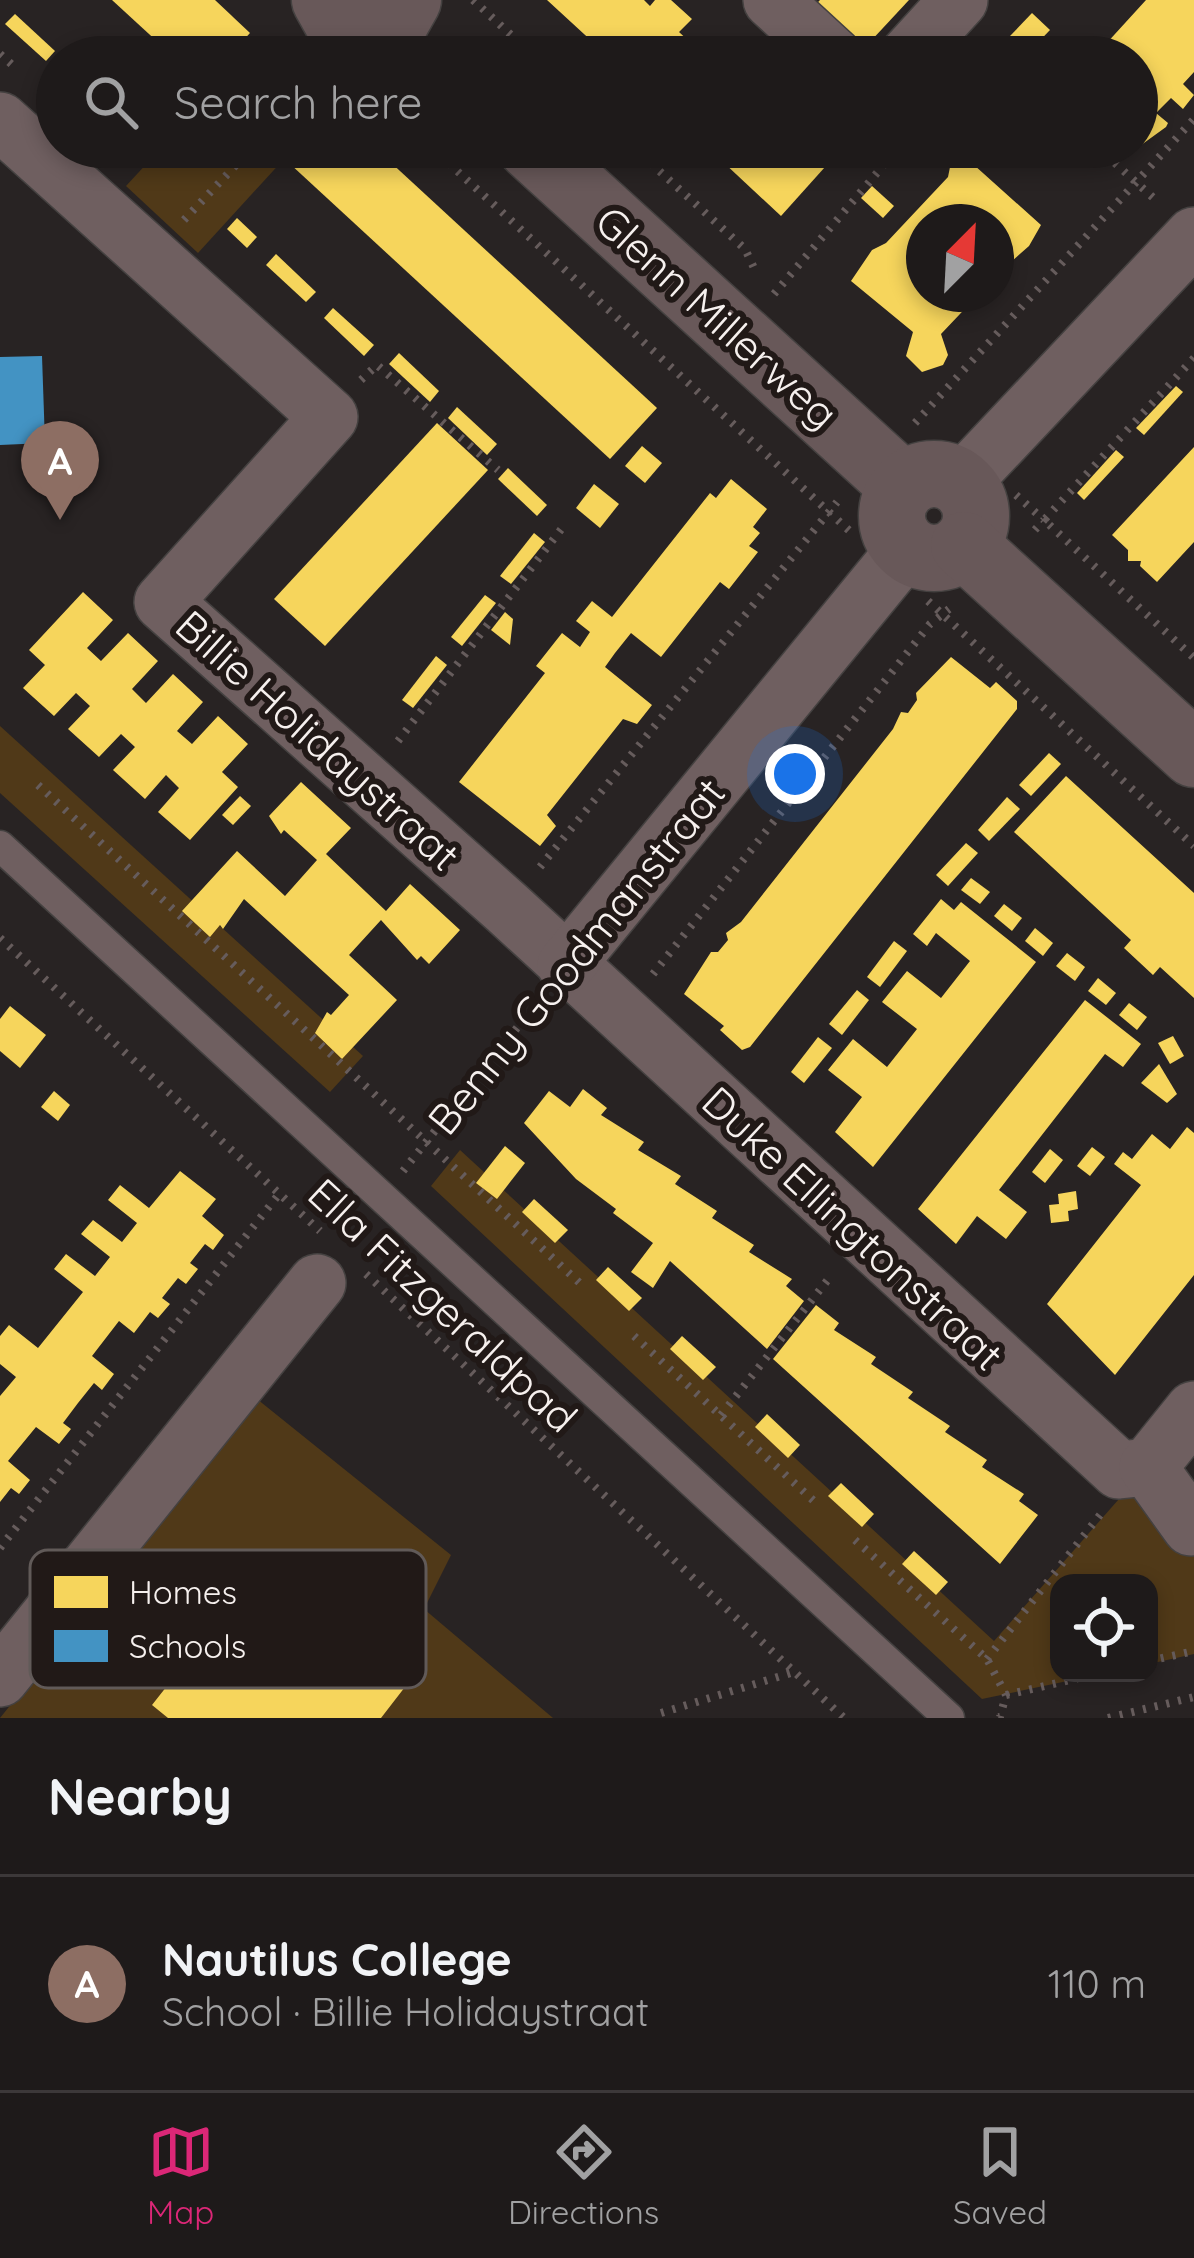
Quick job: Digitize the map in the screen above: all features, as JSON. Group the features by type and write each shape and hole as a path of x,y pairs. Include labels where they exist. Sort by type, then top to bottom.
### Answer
{"street":[{"path":"325,0 333,18 354,32 412,27"},
{"path":"772,0 811,36"},
{"path":"926,36 958,0"},
{"name":"Billie Holidaystraat","path":"0,121 36,153"},
{"name":"Billie Holidaystraat","path":"53,168 329,417 163,602 566,965"},
{"name":"Glenn Millerweg","path":"553,168 937,533 1194,754"},
{"name":"Benny Goodmanstraat","path":"566,965 1194,236"},
{"name":"Duke Ellingtonstraat","path":"566,965 861,1238 1134,1468 1191,1527"},
{"path":"103,1550 334,1262"},
{"path":"1134,1468 1194,1410"},
{"path":"0,1678 30,1641"}],"lane":[{"path":"0,846 949,1718"}],"path":[{"path":"472,0 512,36"},
{"path":"152,257 234,168"},
{"path":"459,168 937,533 943,614 1194,846"},
{"path":"774,295 881,168"},
{"path":"1120,168 1194,236"},
{"path":"1194,358 1044,520 1194,658"},
{"path":"365,784 566,523"},
{"path":"621,1014 943,614 937,533"},
{"path":"38,785 583,1286"},
{"name":"Ella Fitzgeraldpad","path":"0,938 279,1194 334,1262 844,1718"},
{"name":"Benny Goodmanstraat","path":"382,1196 566,965"},
{"path":"0,1548 279,1194"},
{"path":"721,1415 861,1238"},
{"path":"634,1336 815,1502"},
{"path":"987,1659 1134,1468"},
{"path":"855,1540 987,1659 1006,1696 1000,1717 994,1718"},
{"path":"1158,1659 1194,1651"},
{"path":"661,1713 795,1672"},
{"path":"1006,1696 1063,1682"},
{"path":"1108,1718 1194,1697"}],"shaded area":[{"path":"143,168 276,168 198,253 126,186"},
{"path":"0,726 363,1056 330,1092 0,793"},
{"path":"460,1150 994,1641 1050,1577 1050,1682 1063,1682 982,1699 431,1186"},
{"path":"257,1399 451,1555 426,1605 426,1550 135,1550"},
{"path":"1126,1491 1194,1548 1194,1654 1158,1662 1158,1574 1053,1574"},
{"path":"426,1611 553,1718 0,1718 30,1681 30,1688 426,1688"}],"building: Homes":[{"path":"112,0 215,0 250,33 247,36 151,36"},
{"path":"547,0 644,0 650,6 655,0 671,0 692,19 679,32 683,36 586,36"},
{"path":"820,0 909,0 876,36 825,36 801,20"},
{"path":"1146,0 1194,0 1194,72 1183,84 1194,95 1183,109 1171,98 1158,111 1158,36 1113,36"},
{"path":"1032,13 1050,30 1044,36 1010,36"},
{"path":"15,14 39,36 36,52 5,24"},
{"path":"1158,115 1168,123 1158,133"},
{"path":"294,168 397,168 657,408 610,459"},
{"path":"730,168 824,168 781,216"},
{"path":"950,168 977,168 1041,225 1029,246 1014,259 1014,204 923,204 948,177"},
{"path":"872,186 894,206 883,218 861,198"},
{"path":"237,218 257,237 247,248 227,229"},
{"path":"906,222 906,312 962,312 941,334 948,355 943,365 922,372 906,356 913,332 851,281 872,250"},
{"path":"276,254 316,292 306,302 266,265"},
{"path":"333,308 374,345 364,356 324,318"},
{"path":"399,353 439,391 430,402 389,364"},
{"path":"1176,386 1183,392 1144,435 1136,428"},
{"path":"457,407 497,444 487,455 448,418"},
{"path":"437,423 488,470 325,646 274,599"},
{"path":"642,446 662,463 645,483 625,466"},
{"path":"1194,447 1194,542 1157,582 1140,566 1141,561 1128,561 1128,550 1112,535"},
{"path":"1116,450 1124,457 1084,500 1077,493"},
{"path":"508,468 547,505 537,516 498,479"},
{"path":"731,479 767,509 753,527 760,533 749,546 758,552 729,589 720,582 661,657 631,633 615,653 605,667 652,705 637,724 623,719 547,815 556,826 540,846 459,782 545,673 536,666 562,633 580,647 590,632 576,621 592,601 612,617 710,493 716,498"},
{"path":"594,484 619,504 600,528 576,508"},
{"path":"534,533 545,542 511,584 500,576"},
{"path":"83,592 113,620 87,648 101,661 128,633 158,661 132,689 146,703 173,674 203,702 177,731 192,744 218,716 248,744 222,772 238,787 190,840 158,812 179,788 166,775 145,799 113,770 135,747 121,734 99,757 68,729 90,706 76,693 54,716 23,688 45,665 29,650"},
{"path":"485,595 496,603 462,646 451,637"},
{"path":"505,612 513,619 510,645 491,630"},
{"path":"436,656 447,665 413,708 402,700"},
{"path":"951,657 990,688 996,682 1017,701 1017,709 750,1047 742,1050 720,1030 724,1026 684,994 711,952 718,952 728,940 726,933 741,922 893,729 901,712 908,713 916,693"},
{"path":"1049,753 1061,764 1031,796 1019,785"},
{"path":"1066,776 1194,893 1194,998 1160,967 1153,975 1124,948 1131,940 1014,832"},
{"path":"301,782 351,828 326,854 386,911 410,884 460,930 429,964 421,956 417,960 381,920 349,955 397,1000 342,1059 315,1033 327,1012 331,1015 349,995 244,899 223,929 220,925 210,937 182,911 237,851 285,896 317,860 284,830 281,834 269,816"},
{"path":"240,796 251,806 233,825 222,815"},
{"path":"1007,797 1020,809 989,841 978,830"},
{"path":"966,843 978,853 948,886 936,875"},
{"path":"971,878 990,892 980,904 961,890"},
{"path":"941,899 954,910 961,902 1036,962 873,1167 835,1132 862,1097 828,1070 853,1039 887,1067 917,1029 882,1002 907,971 941,998 970,961 936,933 927,946 913,934"},
{"path":"1004,904 1022,918 1012,931 994,916"},
{"path":"1035,928 1053,943 1043,956 1025,941"},
{"path":"894,941 907,951 880,987 867,977"},
{"path":"1067,953 1085,967 1075,981 1056,966"},
{"path":"1098,978 1116,993 1106,1005 1088,991"},
{"path":"857,990 869,1000 842,1035 829,1024"},
{"path":"1085,1000 1141,1044 1123,1067 1105,1054 999,1190 1027,1212 1006,1239 977,1216 956,1244 918,1209"},
{"path":"1129,1003 1147,1017 1137,1030 1119,1015"},
{"path":"10,1006 46,1035 20,1068 0,1051 0,1019"},
{"path":"1173,1036 1184,1056 1170,1064 1158,1043"},
{"path":"818,1037 832,1048 804,1083 791,1072"},
{"path":"1159,1064 1177,1094 1167,1103 1141,1083"},
{"path":"583,1089 607,1108 601,1115 644,1142 638,1150 681,1176 675,1184 717,1211 712,1218 754,1245 749,1252 792,1279 786,1286 804,1301 767,1349 670,1261 653,1288 631,1272 653,1243 576,1179 524,1123 549,1091 570,1107"},
{"path":"54,1091 70,1105 58,1121 41,1107"},
{"path":"1187,1127 1194,1133 1194,1275 1115,1375 1047,1304 1141,1185 1114,1164 1123,1152 1132,1159 1152,1134 1170,1149"},
{"path":"505,1146 525,1163 497,1199 476,1183"},
{"path":"1092,1147 1105,1157 1090,1176 1077,1166"},
{"path":"1050,1149 1063,1160 1045,1183 1032,1172"},
{"path":"180,1171 216,1199 202,1216 224,1235 213,1250 205,1244 190,1263 198,1269 186,1284 178,1278 162,1298 170,1304 158,1318 150,1312 134,1333 119,1321 92,1356 114,1374 102,1390 94,1383 78,1403 63,1423 71,1429 59,1444 36,1427 8,1461 30,1480 19,1494 11,1488 0,1502 0,1396 16,1377 0,1364 0,1336 9,1325 38,1348 83,1292 54,1269 66,1254 95,1276 110,1257 81,1234 93,1220 122,1242 137,1223 108,1200 120,1185 149,1208"},
{"path":"1076,1191 1078,1209 1068,1211 1069,1221 1051,1223 1049,1205 1059,1204 1058,1194"},
{"path":"534,1199 568,1230 555,1243 522,1212"},
{"path":"608,1267 642,1298 629,1311 596,1280"},
{"path":"816,1305 839,1323 834,1330 876,1357 871,1364 913,1392 908,1398 950,1426 945,1432 987,1460 982,1467 1024,1494 1019,1501 1038,1515 1000,1564 773,1359"},
{"path":"682,1336 716,1367 703,1380 670,1349"},
{"path":"767,1414 800,1445 788,1458 755,1427"},
{"path":"841,1483 874,1514 862,1527 828,1496"},
{"path":"914,1551 948,1582 936,1595 902,1564"},
{"path":"165,1688 404,1688 381,1718 168,1718 152,1705"}],"building: Schools":[{"path":"42,356 45,443 0,445 0,357"}],"place":[{"name":"Nautilus College","path":"60,520"}]}
